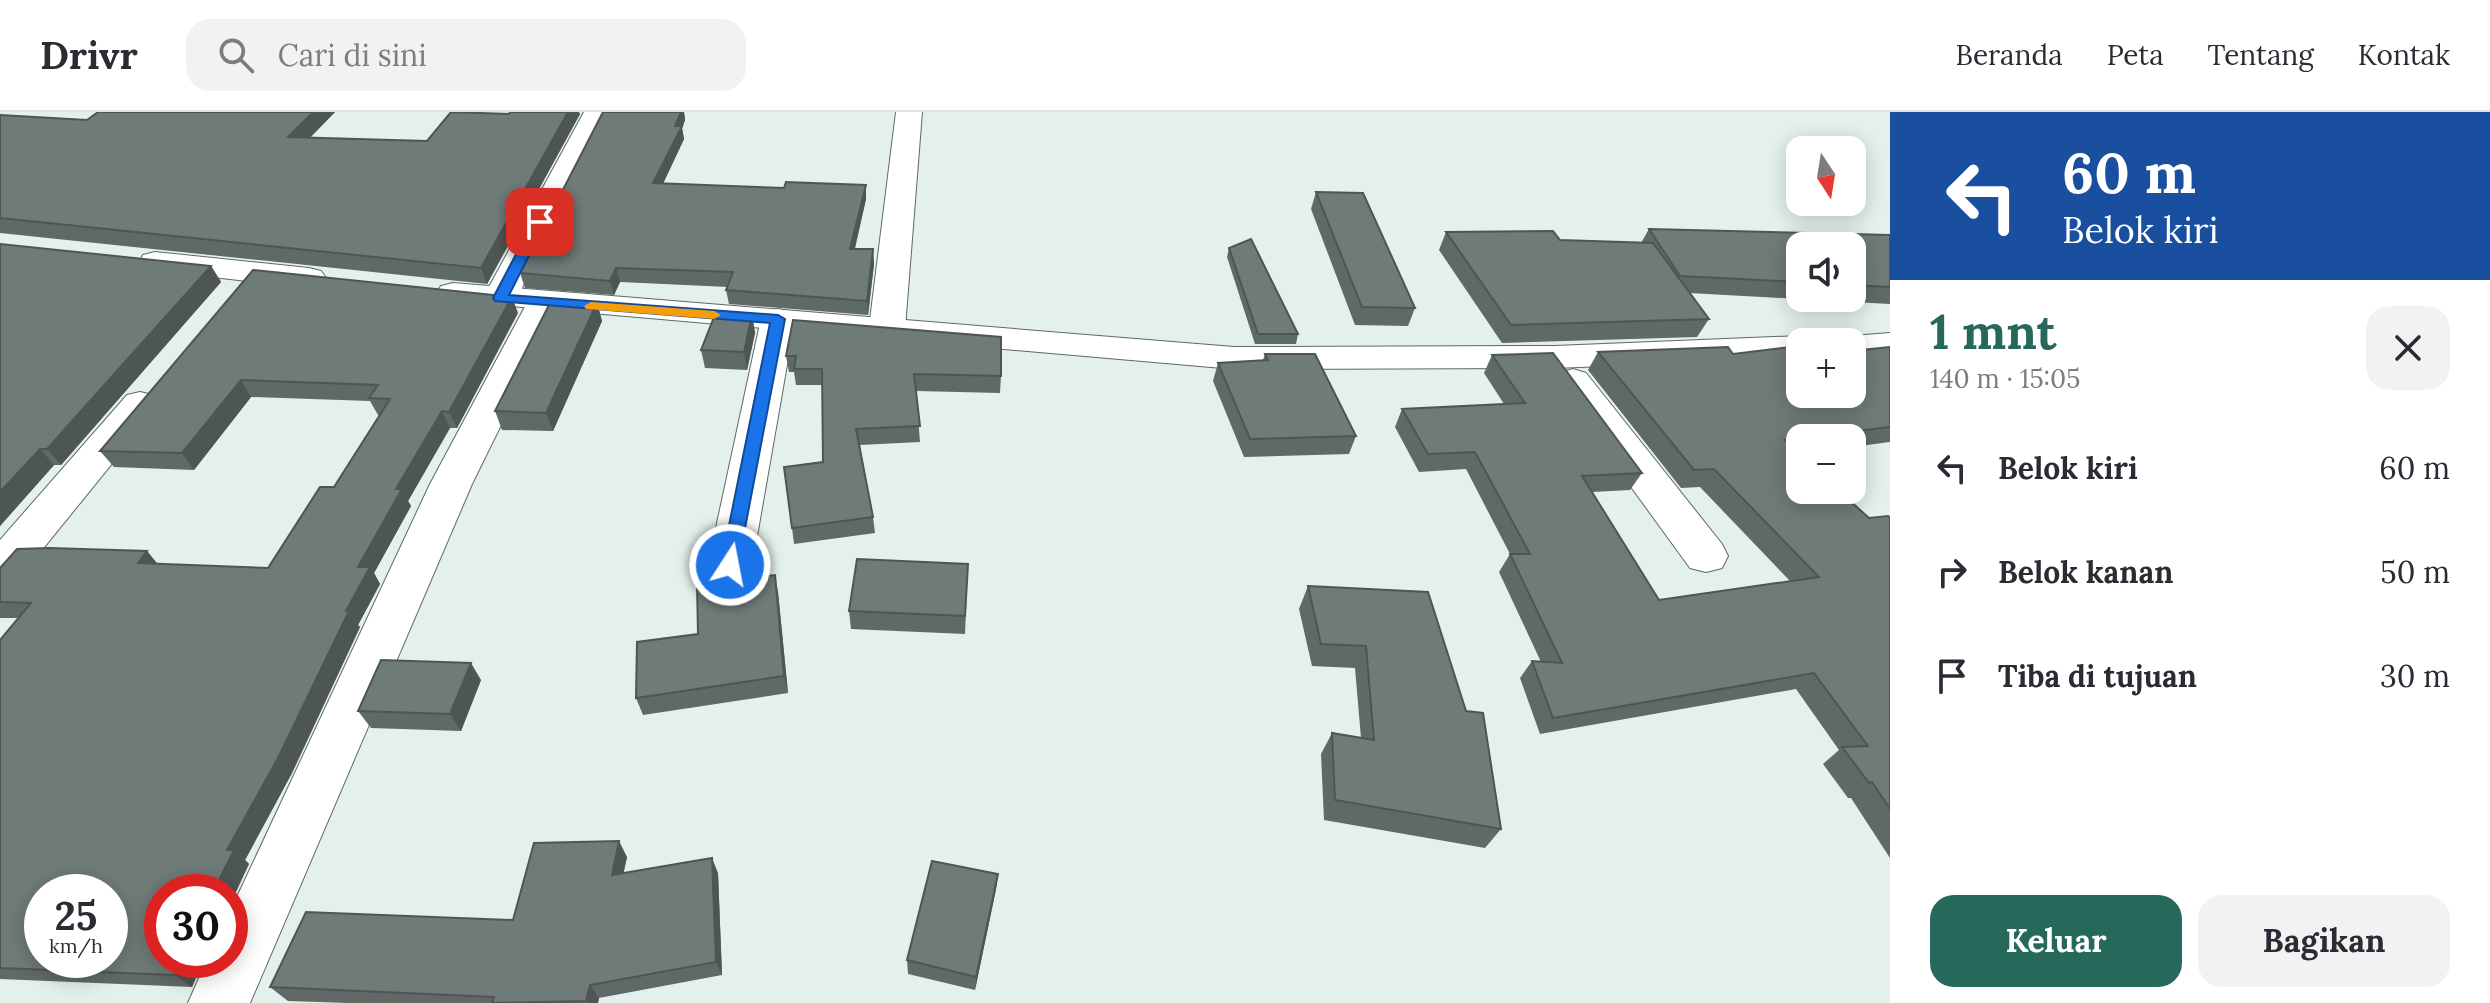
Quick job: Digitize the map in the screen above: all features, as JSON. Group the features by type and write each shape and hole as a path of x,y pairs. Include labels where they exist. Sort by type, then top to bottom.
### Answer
{"street":[{"path":"219,1003 451,484 597,112"},
{"path":"887,328 909,112"},
{"path":"117,258 345,282"},
{"path":"222,308 252,272"},
{"path":"422,290 522,301 778,319 1234,358 1555,357 1786,348"},
{"path":"730,565 778,319"},
{"path":"1866,345 1890,344"},
{"path":"1555,357 1706,556"},
{"path":"0,570 161,380"}],"building":[{"path":"98,112 313,112 288,137 427,141 451,112 568,112 481,268 0,218 0,115 87,120"},
{"path":"603,112 681,112 675,126 682,126 653,183 784,188 786,182 866,185 850,249 873,249 867,301 726,290 733,272 616,268 610,281 520,273"},
{"path":"1316,192 1363,193 1415,308 1362,307"},
{"path":"1649,229 1786,232 1786,281 1680,276"},
{"path":"1553,231 1560,240 1653,243 1709,319 1511,325 1446,232"},
{"path":"1866,234 1890,235 1890,287 1866,286"},
{"path":"1251,239 1298,334 1258,334 1229,248"},
{"path":"0,244 211,266 47,449 40,449 0,492"},
{"path":"253,270 512,297 449,412 442,411 396,489 402,489 358,567 370,567 346,611 349,611 278,758 227,850 234,850 222,874 144,874 144,974 128,973 128,874 24,874 24,969 0,968 0,640 31,603 0,602 0,568 17,549 49,548 147,551 138,563 268,568 320,487 334,487 390,399 369,398 378,385 241,380 182,453 100,451"},
{"path":"552,299 597,303 546,413 495,411"},
{"path":"716,312 752,315 744,352 701,350"},
{"path":"793,320 1001,337 1001,376 914,374 920,426 856,429 873,517 792,528 784,467 823,462 822,369 794,369 796,356 786,356"},
{"path":"1728,347 1733,354 1786,348 1786,408 1866,408 1866,350 1890,347 1890,427 1866,430 1866,424 1786,424 1785,440 1786,504 1854,504 1869,518 1890,518 1890,809 1842,747 1868,746 1814,673 1553,718 1532,661 1562,663 1510,554 1530,554 1475,452 1428,454 1402,409 1525,403 1492,355 1553,353 1642,473 1582,476 1659,600 1819,577 1714,469 1694,470 1598,352"},
{"path":"1265,354 1315,354 1356,436 1250,439 1218,363 1268,360"},
{"path":"857,559 968,564 965,616 849,611"},
{"path":"775,575 784,676 636,698 637,642 698,634 697,585"},
{"path":"1308,586 1428,592 1466,711 1483,713 1501,829 1335,800 1332,733 1374,740 1366,646 1321,644"},
{"path":"381,660 471,663 450,714 358,711"},
{"path":"619,841 612,875 712,858 716,962 590,985 586,1001 492,1003 494,997 270,987 306,912 513,920 534,843"},
{"path":"932,861 998,874 976,977 907,960"}],"slow traffic":[{"path":"591,306 714,315"}],"route":[{"path":"540,222 500,298 778,319 730,565"}]}
